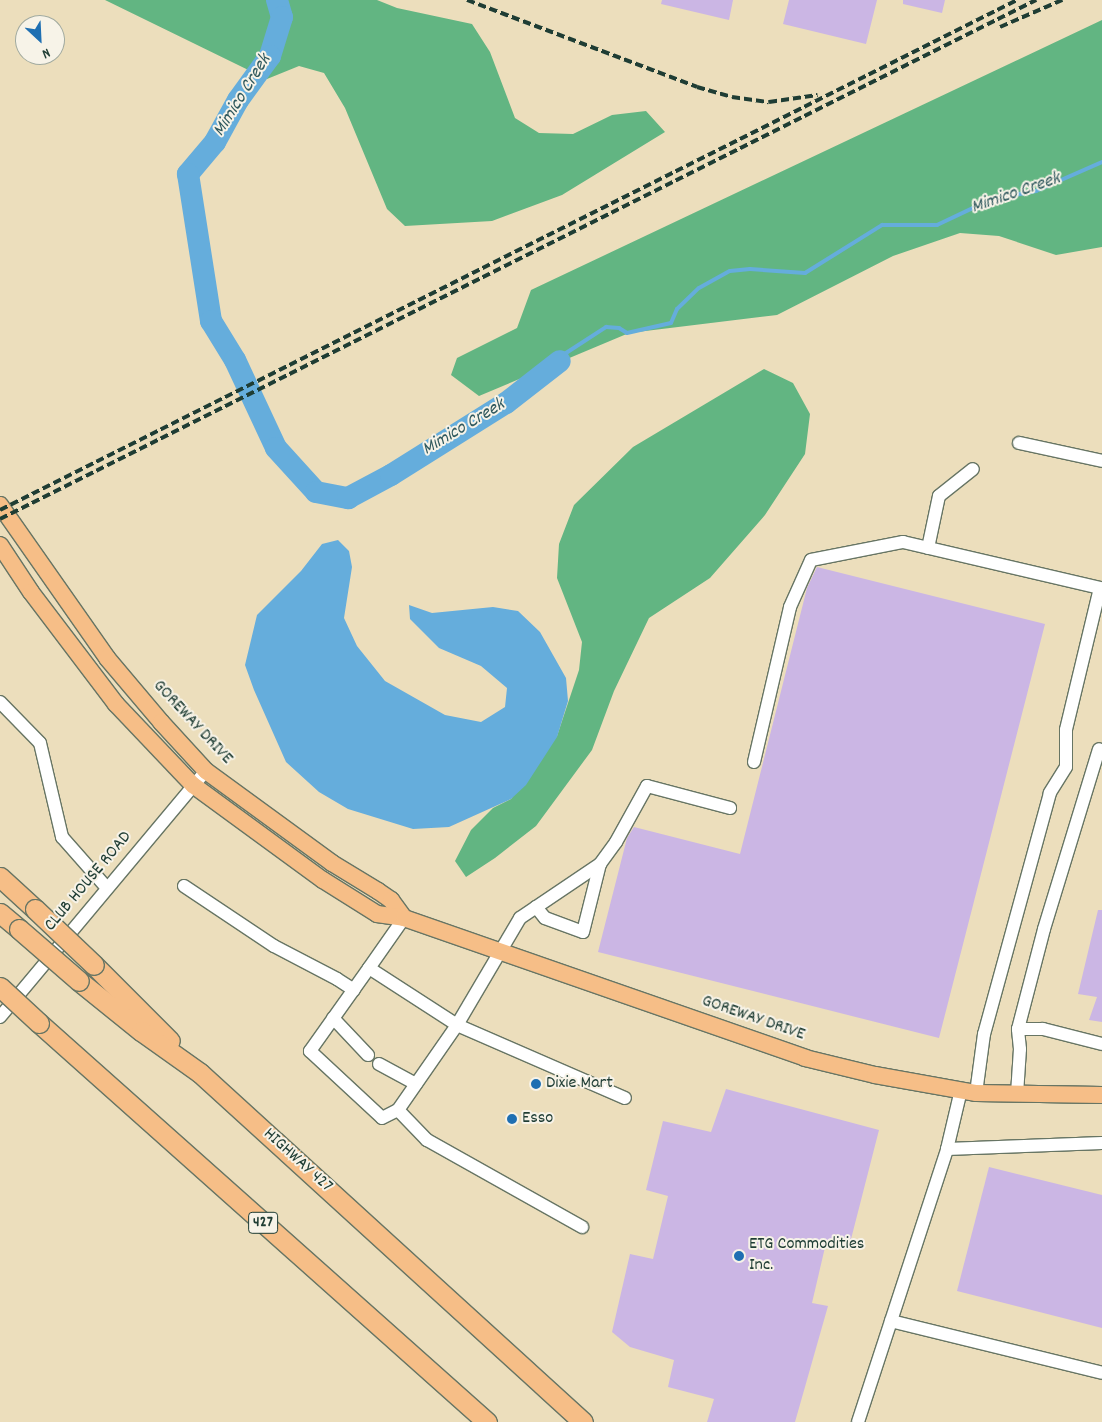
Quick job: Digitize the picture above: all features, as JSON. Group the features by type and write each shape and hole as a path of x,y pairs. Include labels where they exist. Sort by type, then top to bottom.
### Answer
{"highway":[{"path":"0,877 94,965 200,1073"},
{"name":"HIGHWAY 427","path":"0,913 141,1031 200,1073 583,1422"},
{"name":"427","path":"0,986 39,1023 487,1422"}],"main road":[{"name":"GOREWAY DRIVE","path":"0,505 107,658 160,722 206,771 332,863 378,890 391,900 404,918"},
{"name":"GOREWAY DRIVE","path":"0,545 31,592 116,704 193,785 322,880 377,914 404,918 804,1058 875,1076 969,1092 1102,1095"}],"street":[{"path":"1020,443 1102,461"},
{"path":"928,548 939,496 973,469"},
{"path":"754,762 790,607 812,560 903,542 1101,584 1066,730 1066,767 1050,793 969,1092 946,1149 858,1422"},
{"path":"0,702 40,743 62,837 107,888"},
{"path":"1017,1094 1020,1049 1018,1029 1044,929 1099,749"},
{"name":"CLUB HOUSE ROAD","path":"0,1017 206,771"},
{"path":"404,918 310,1051 382,1118 398,1110 457,1025 502,952 520,918 600,864 616,842 647,786 730,808"},
{"path":"536,907 545,918 583,932 600,864"},
{"path":"184,886 274,946 354,990"},
{"path":"369,968 457,1025 625,1098"},
{"path":"334,1018 368,1055"},
{"path":"1018,1029 1043,1029 1102,1044"},
{"path":"379,1064 416,1084"},
{"path":"398,1110 427,1140 582,1227"},
{"path":"946,1149 1102,1143"},
{"path":"891,1321 1102,1373"}],"green space":[{"path":"105,0 377,0 397,8 472,24 490,52 515,118 539,133 573,134 612,115 646,111 665,132 562,195 492,221 405,226 387,209 345,108 324,73 299,66 267,79"},
{"path":"1102,20 1102,247 1056,255 999,236 960,233 893,256 777,315 629,333 479,396 451,375 457,358 517,328 531,290"},
{"path":"764,369 793,383 810,414 805,454 765,515 710,578 649,618 614,691 592,750 536,826 495,858 466,877 455,861 471,830 493,808 511,799 557,736 579,670 582,642 557,578 559,544 574,505 633,447"}],"water":[{"path":"338,540 349,551 352,567 344,618 357,646 385,681 445,715 481,722 505,707 507,688 481,666 439,648 410,619 409,605 432,613 493,607 518,611 540,632 566,678 568,701 557,737 526,785 511,799 449,827 413,829 348,809 319,792 286,762 245,665 257,615 301,571 322,544"}],"building":[{"path":"662,0 733,0 729,20 661,4"},
{"path":"789,0 877,0 866,44 783,24"},
{"path":"903,0 945,0 942,13 903,4"},
{"path":"817,567 1045,624 939,1038 598,952 627,838 634,827 740,854 807,588"},
{"path":"1098,910 1102,910 1102,1022 1089,1020 1097,997 1078,994"},
{"name":"ETG Commodities Inc.","path":"726,1089 879,1130 849,1247 826,1243 812,1303 828,1306 795,1422 707,1422 714,1399 668,1387 674,1360 630,1347 612,1332 630,1254 653,1259 668,1196 646,1190 663,1121 711,1132"},
{"path":"989,1167 1102,1195 1102,1328 957,1291"}],"waterway":[{"name":"Mimico Creek","path":"277,0 282,17 270,56 238,100 215,142 188,174 211,321 235,360 276,448 316,492 348,498 391,475 506,403 560,361"},
{"name":"Mimico Creek","path":"560,361 566,353 606,327 619,328 627,333 671,323 677,309 699,288 730,271 750,269 805,273 882,225 937,225 992,199 1036,191 1102,162"}],"railway":[{"path":"467,0 697,87 732,97 769,102 818,95"},
{"path":"0,510 1017,0"},
{"path":"0,519 1036,0"},
{"path":"1000,27 1062,0"}],"place":[{"name":"Dixie Mart","path":"536,1084"},
{"name":"Esso","path":"512,1119"},
{"name":"ETG Commodities Inc.","path":"739,1256"}]}
